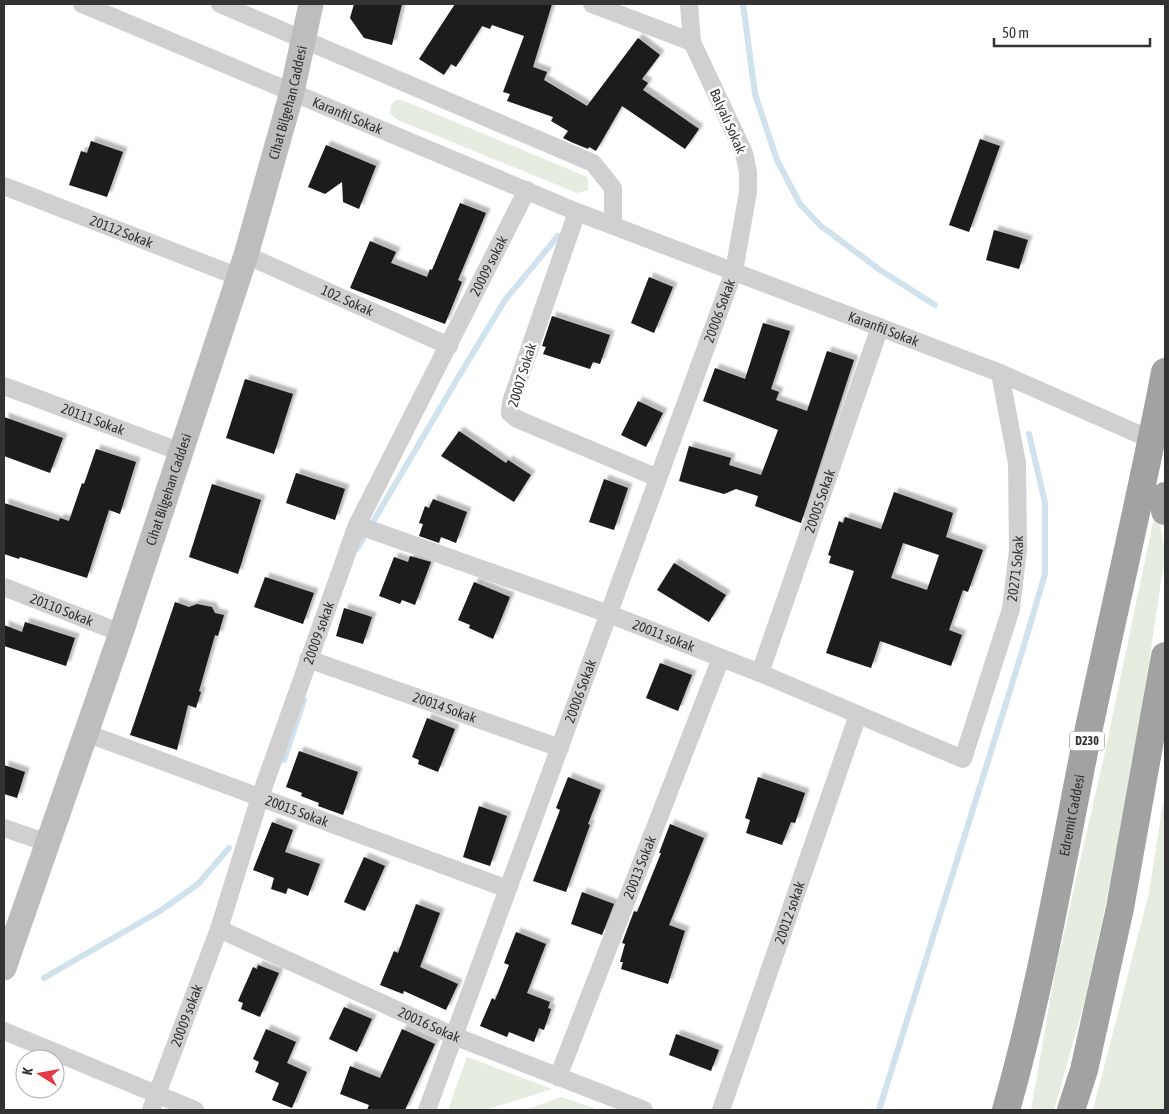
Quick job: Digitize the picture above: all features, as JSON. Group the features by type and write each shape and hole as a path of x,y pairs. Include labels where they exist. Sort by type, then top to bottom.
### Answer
{"highway":[{"name":"Edremit Caddesi","path":"1006,1110 1039,976 1165,372"},
{"path":"1165,496 1165,511"},
{"path":"1071,1110 1084,1070 1120,908 1165,656"}],"main road":[{"name":"Cihat Bilgehan Caddesi","path":"4,968 122,633 243,266 292,92 311,4"}],"street":[{"name":"Karanfil Sokak","path":"82,4 577,212 1000,373 1152,440"},
{"path":"220,4 593,163 613,188 613,225"},
{"path":"592,4 692,42"},
{"name":"Balyalı Sokak","path":"689,4 692,42 744,153 748,172 748,192 734,272"},
{"name":"20112 Sokak","path":"4,186 243,266"},
{"name":"20009 sokak","path":"154,1102 219,929 260,797 358,525 528,190"},
{"name":"20007 Sokak","path":"577,212 511,402 510,413 517,419 658,478"},
{"name":"102. Sokak","path":"243,266 449,346"},
{"name":"20006 Sokak","path":"427,1110 734,272"},
{"name":"20005 Sokak","path":"760,673 880,327"},
{"name":"20271 Sokak","path":"963,759 1011,609 1018,550 1017,463 1000,373"},
{"name":"20111 Sokak","path":"4,386 181,452"},
{"name":"20011 sokak","path":"358,525 609,614 760,673 963,759"},
{"name":"20110 Sokak","path":"4,587 122,633"},
{"name":"20013 Sokak","path":"558,1077 721,658"},
{"name":"20014 Sokak","path":"309,659 560,748"},
{"name":"20012 sokak","path":"722,1110 858,714"},
{"name":"20015 Sokak","path":"86,733 508,888"},
{"path":"4,828 48,843"},
{"name":"20016 Sokak","path":"219,929 454,1036 558,1077 613,1105 644,1110"},
{"path":"4,1031 154,1102 195,1110"}],"shaded area":[{"path":"395,100 402,100 585,176 588,178 588,190 577,193 398,120 390,114 391,105"},
{"path":"1157,503 1165,555 1142,709 1111,879 1085,1000 1054,1110 1031,1110 1055,972 1105,752"},
{"path":"1163,803 1165,806 1165,1110 1093,1110 1149,893"},
{"path":"467,1057 552,1089 486,1110 448,1110"},
{"path":"561,1097 594,1108 593,1110 525,1110"}],"building":[{"path":"354,4 402,4 392,45 364,38 350,18"},
{"path":"455,4 552,4 533,67 547,72 544,80 587,106 638,38 660,55 642,79 648,83 643,90 699,129 685,149 622,106 596,151 563,138 568,131 551,121 553,117 507,101 510,94 503,92 524,36 492,25 490,29 482,26 456,67 451,64 444,75 419,59"},
{"path":"980,139 1000,146 969,232 949,225"},
{"path":"91,141 123,152 107,197 69,185 81,151 87,153"},
{"path":"326,145 376,166 359,209 343,202 342,182 325,194 308,187"},
{"path":"460,203 486,213 458,280 462,282 445,324 350,288 370,241 396,252 391,263 427,277 430,269 432,270"},
{"path":"994,230 1028,240 1019,269 986,260"},
{"path":"649,277 673,287 654,333 631,323"},
{"path":"552,316 610,335 600,364 593,362 590,369 543,354 546,347 542,346"},
{"path":"763,323 790,331 771,389 779,392 776,400 807,411 827,351 854,360 801,523 755,506 758,496 736,489 724,494 679,481 689,446 731,458 729,465 761,475 778,430 703,401 715,368 745,379"},
{"path":"245,379 293,394 274,454 226,438"},
{"path":"638,401 663,413 646,447 621,435"},
{"path":"4,417 63,438 50,473 4,456"},
{"path":"459,431 506,463 508,460 531,475 514,502 441,456"},
{"path":"96,449 136,462 120,514 109,510 87,578 20,557 19,559 4,554 4,503 59,521 60,518 69,521"},
{"path":"296,473 345,489 335,520 286,503"},
{"path":"604,479 628,488 614,530 589,522"},
{"path":"212,484 261,500 238,574 189,557"},
{"path":"894,492 953,513 946,537 983,550 968,592 963,590 949,630 962,635 951,666 880,641 871,668 826,653 854,571 829,563 831,556 828,555 839,521 843,523 845,517 881,529","holes":["903,543 939,555 927,590 891,578"]},
{"path":"433,499 467,512 456,543 441,537 439,543 419,536 423,524 419,523 425,506 429,508"},
{"path":"410,556 431,562 415,605 402,600 400,604 379,596 394,557 408,562"},
{"path":"674,563 726,595 709,622 657,590"},
{"path":"265,577 314,593 303,624 254,607"},
{"path":"474,582 510,597 493,639 469,628 470,625 458,620"},
{"path":"175,602 189,607 197,604 212,607 215,613 224,615 218,636 215,635 196,708 188,705 177,750 130,735"},
{"path":"344,608 372,617 363,644 336,636"},
{"path":"25,622 75,638 66,666 4,646 4,625 22,632"},
{"path":"660,663 692,675 678,711 646,698"},
{"path":"427,718 455,729 438,772 418,764 419,760 412,757"},
{"path":"299,751 358,772 343,815 318,806 319,803 301,796 302,793 286,787"},
{"path":"4,765 25,772 17,798 4,794"},
{"path":"568,777 601,790 566,892 533,881 560,810 556,808"},
{"path":"758,777 805,793 795,823 791,822 782,845 746,833 750,820 745,818"},
{"path":"479,806 507,816 490,866 463,857"},
{"path":"272,822 293,830 285,852 320,864 308,896 288,888 286,894 271,889 274,878 253,870"},
{"path":"670,824 704,838 669,925 685,931 668,984 621,969 623,962 620,962 625,944 622,943 634,911 637,912 661,853 659,853"},
{"path":"364,857 385,866 365,911 344,902"},
{"path":"582,892 614,904 602,935 571,924"},
{"path":"416,904 440,913 420,967 458,984 446,1010 404,991 403,994 380,985 394,951 398,953"},
{"path":"516,932 546,944 527,993 550,1002 548,1008 551,1009 544,1030 539,1028 534,1042 509,1032 507,1037 480,1026 492,998 495,1000 509,965 504,963"},
{"path":"258,965 279,973 260,1017 241,1009 243,1003 238,1001 253,967 257,969"},
{"path":"344,1007 372,1019 357,1052 329,1039"},
{"path":"266,1029 296,1042 287,1063 307,1072 292,1108 272,1100 279,1083 255,1072 259,1062 253,1059"},
{"path":"402,1029 435,1044 405,1110 367,1110 369,1105 340,1094 350,1066 380,1078"},
{"path":"676,1034 719,1050 711,1071 669,1055"}],"waterway":[{"path":"743,4 755,94 777,160 800,204 821,226 880,270 935,305"},
{"path":"357,549 505,300 558,236"},
{"path":"879,1110 1045,574 1045,503 1029,434"},
{"path":"284,760 304,700"},
{"path":"44,978 160,911 198,884 229,848"}]}
